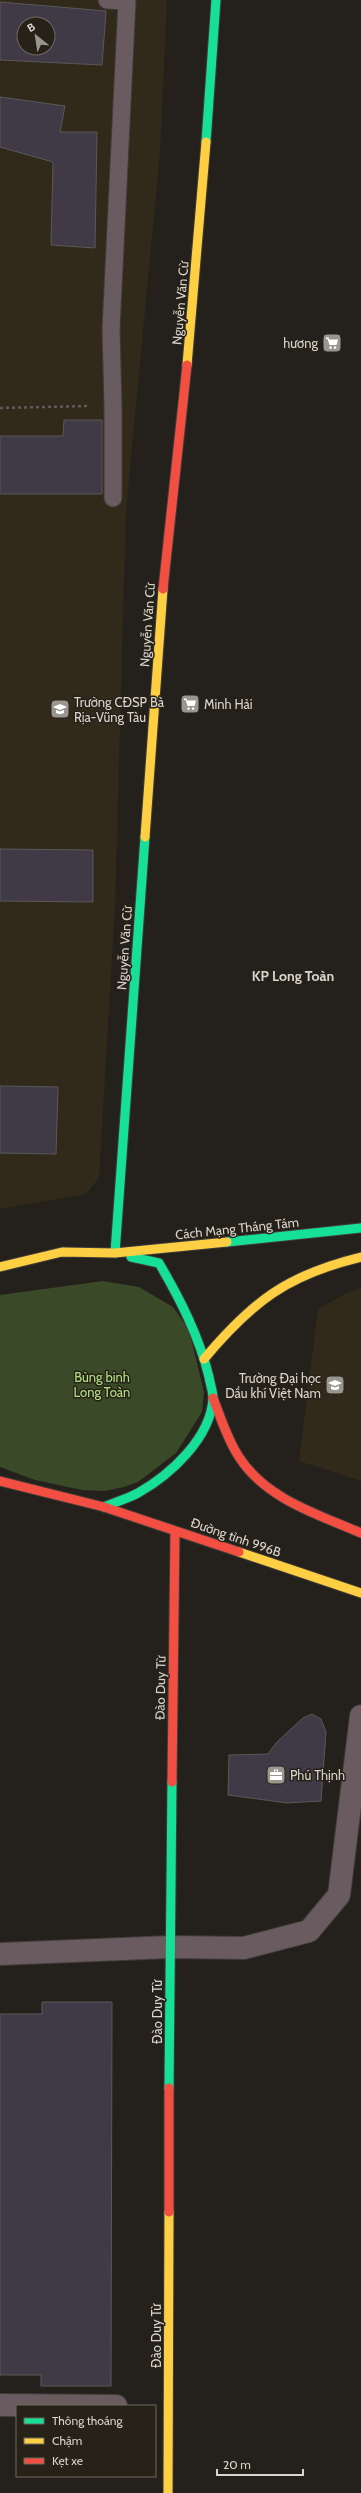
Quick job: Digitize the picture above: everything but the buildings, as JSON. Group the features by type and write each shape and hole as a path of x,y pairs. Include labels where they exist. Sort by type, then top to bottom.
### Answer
{"main road":[{"name":"Nguyễn Văn Cừ","path":"115,1253 162,595 192,313 215,38 216,0"},
{"name":"Cách Mạng Tháng Tám","path":"115,1253 361,1228"},
{"path":"0,1267 62,1252 115,1253 159,1263 195,1329 213,1398 239,1457 257,1478 278,1497 361,1533"},
{"path":"204,1359 230,1328 263,1297 292,1278 337,1261 361,1256"},
{"path":"0,1481 104,1506 137,1493 166,1473 192,1446 206,1422 213,1398"},
{"name":"Đường tỉnh 996B","path":"104,1506 361,1593"},
{"name":"Đào Duy Từ","path":"168,2493 162,2406 175,1530"}],"street":[{"path":"0,1954 170,1947 244,1948 309,1931 339,1895 361,1716"},
{"path":"0,2406 16,2406"}],"lane":[{"path":"107,0 126,1 110,329 113,406 113,498"}],"path":[{"path":"0,408 113,406"}],"shaded area":[{"name":"Trường CĐSP Bà Rịa-Vũng Tàu","path":"0,0 167,0 160,152 126,511 115,907 99,1178 86,1194 0,1209"},
{"name":"Trường Đại học Dầu khí Việt Nam","path":"361,1288 361,1481 299,1461 318,1309 345,1294"}],"green space":[{"name":"Bùng binh Long Toàn","path":"103,1281 139,1287 173,1307 189,1330 204,1392 202,1412 176,1453 138,1482 124,1487 104,1491 82,1490 35,1480 0,1467 0,1295"}],"traffic: fast":[{"path":"206,142 216,0"},
{"path":"115,1253 145,837"},
{"path":"227,1242 361,1228"},
{"path":"104,1507 138,1493 175,1466 187,1454 205,1427 211,1413 213,1398 209,1377 200,1347 181,1304 159,1263 131,1257"},
{"path":"169,2088 172,1782"}],"traffic: slow":[{"path":"187,365 206,142"},
{"path":"145,837 163,589"},
{"path":"0,1267 62,1252 115,1253 227,1242"},
{"path":"204,1359 239,1321 273,1293 312,1272 361,1257"},
{"path":"239,1552 361,1593"},
{"path":"168,2493 169,2212"}],"traffic: jam":[{"path":"163,589 187,365"},
{"path":"213,1398 224,1428 239,1457 250,1472 263,1484 294,1504 361,1533"},
{"path":"0,1481 104,1507 239,1552"},
{"path":"172,1782 175,1531"},
{"path":"169,2088 169,2212"}],"place":[{"name":"hương","path":"332,343"},
{"name":"Minh Hải","path":"190,704"},
{"name":"Trường CĐSP Bà Rịa-Vũng Tàu","path":"60,709"},
{"name":"Trường Đại học Dầu khí Việt Nam","path":"335,1385"},
{"name":"Phú Thịnh","path":"276,1775"}],"district":[{"name":"KP Long Toàn","path":"293,976"}]}
